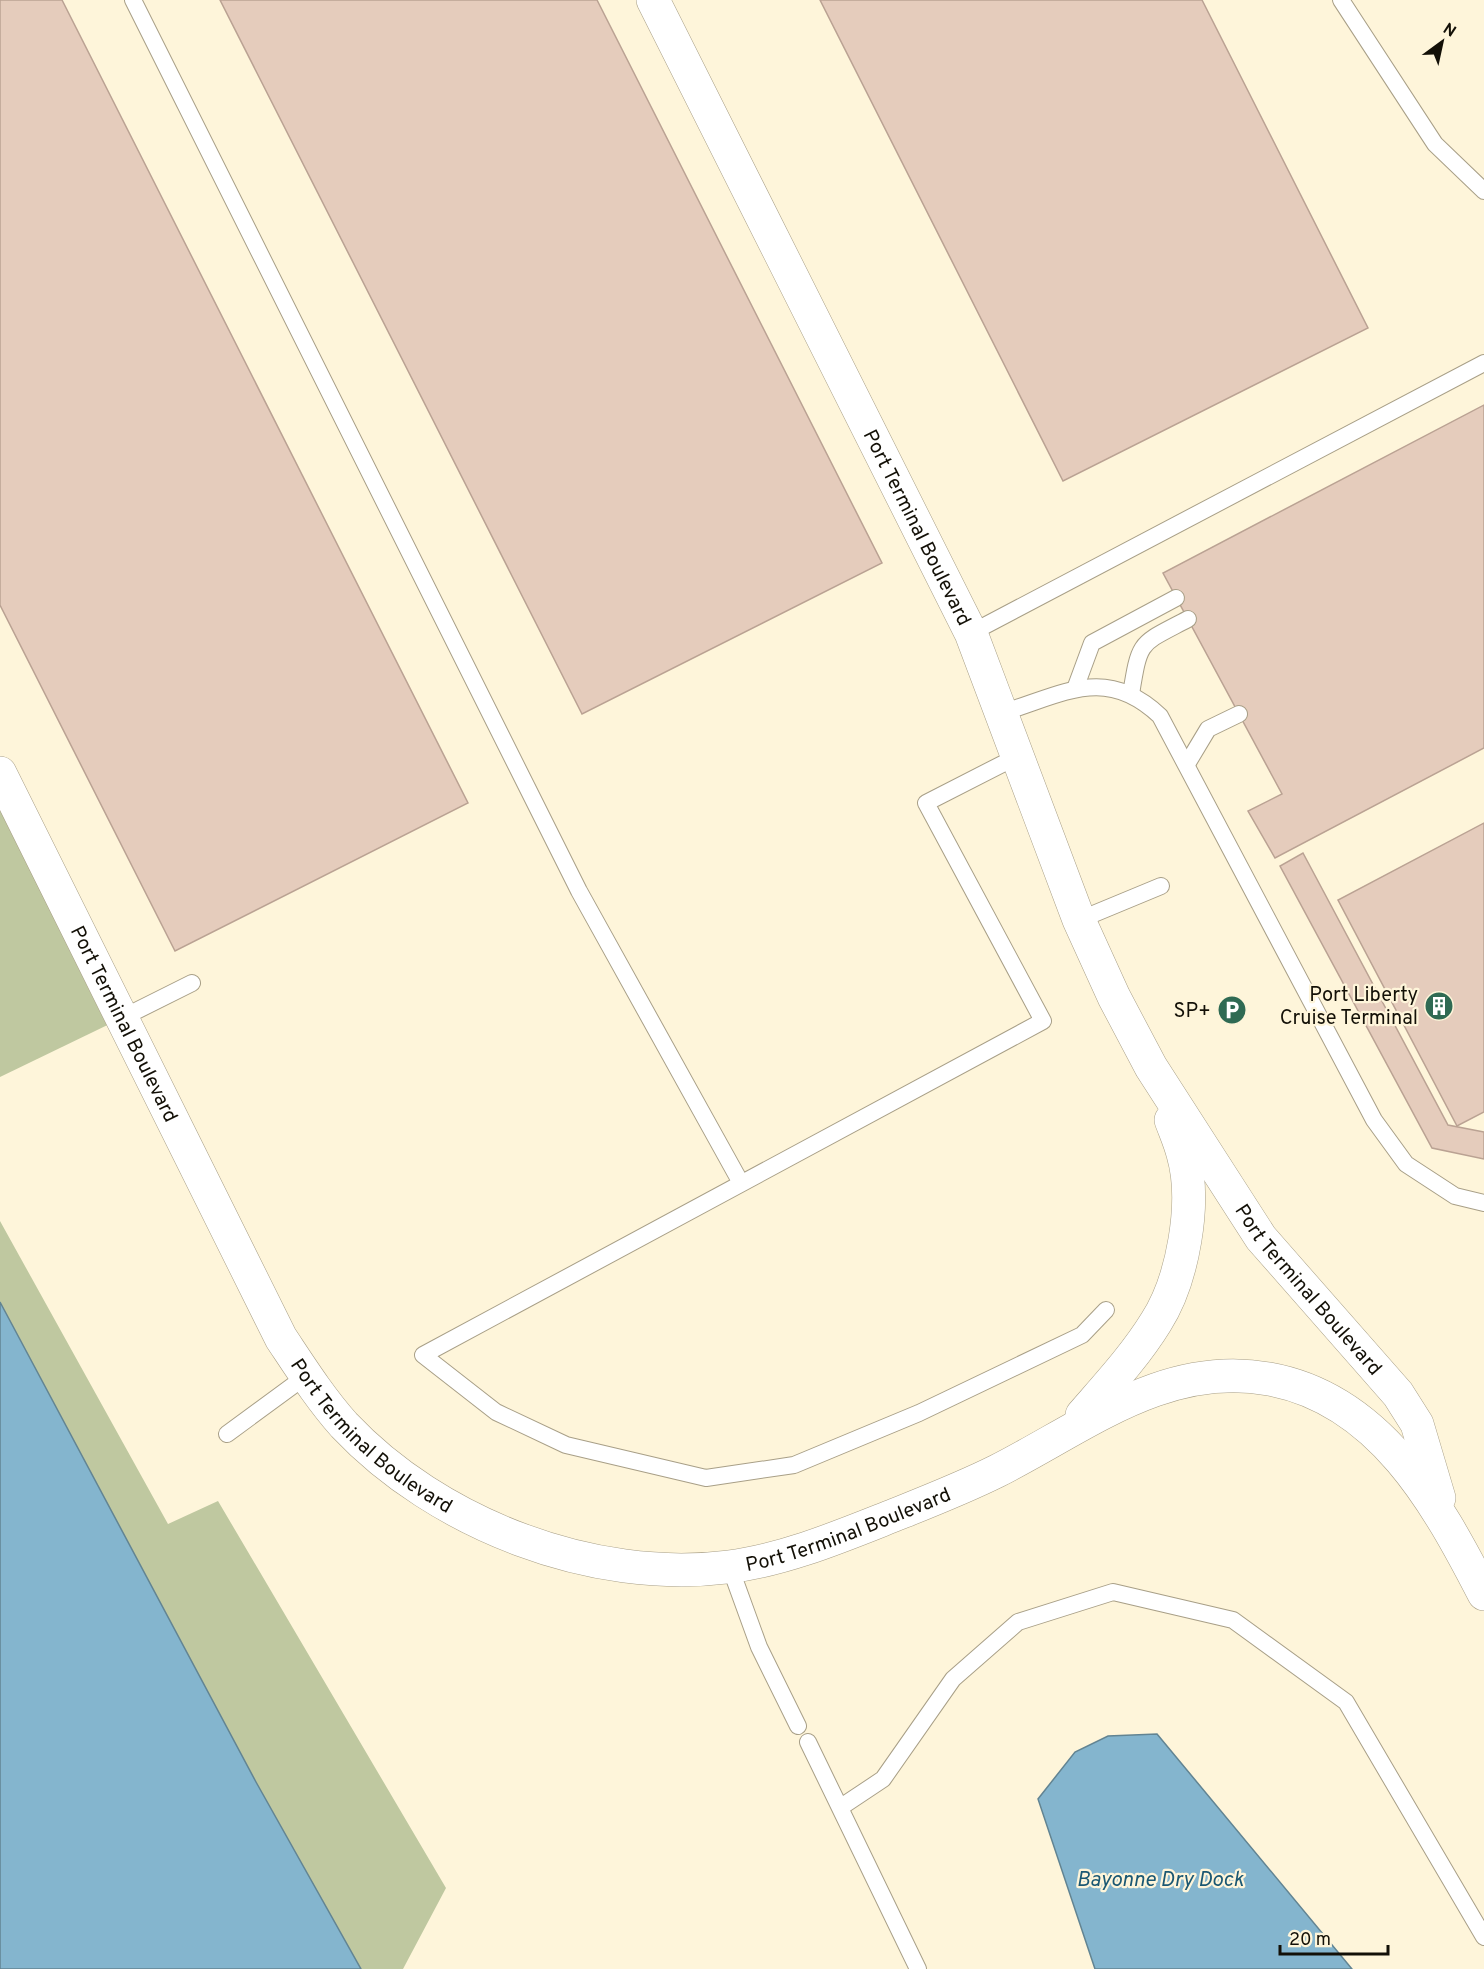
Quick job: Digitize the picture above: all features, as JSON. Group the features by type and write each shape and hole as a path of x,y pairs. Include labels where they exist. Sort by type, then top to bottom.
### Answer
{"street":[{"name":"Port Terminal Boulevard","path":"652,0 971,633 1079,920 1114,997 1151,1067 1262,1238 1398,1394 1417,1425 1445,1519"},
{"name":"Port Terminal Boulevard","path":"0,773 281,1338 306,1376 345,1426 393,1467 453,1508 501,1533 532,1544 615,1564 681,1571 730,1567 800,1550 930,1501 995,1472 1129,1398 1202,1378 1238,1376 1271,1379 1303,1389 1365,1422 1389,1445 1445,1519 1484,1594"},
{"name":"Port Terminal Boulevard","path":"1071,1429 1156,1322 1169,1299 1178,1271 1187,1209 1188,1180 1183,1155 1151,1067"}],"lane":[{"path":"134,0 579,891 741,1183"},
{"path":"1341,0 1436,144 1484,191"},
{"path":"971,633 1484,363"},
{"path":"1075,688 1092,643 1176,598"},
{"path":"1131,694 1138,652 1148,640 1188,620"},
{"path":"1001,713 1075,688 1095,686 1131,694 1146,703 1160,716 1374,1120 1406,1164 1455,1196 1484,1203"},
{"path":"1187,764 1208,729 1239,714"},
{"path":"1018,756 926,803 1043,1021 423,1356 496,1412 566,1445 706,1478 794,1465 900,1421 1082,1335 1106,1310"},
{"path":"1079,920 1161,886"},
{"path":"122,1018 192,983"},
{"path":"227,1434 306,1376"},
{"path":"730,1567 759,1647 798,1726"},
{"path":"841,1807 883,1779 953,1679 1018,1622 1113,1592 1233,1620 1346,1702 1484,1936"},
{"path":"808,1742 918,1969"}],"green space":[{"path":"0,773 122,1018 0,1077"},
{"path":"0,1221 168,1524 218,1501 446,1888 403,1969 361,1969 256,1782 0,1302"}],"water":[{"path":"0,1302 256,1782 361,1969 0,1969"},
{"name":"Bayonne Dry Dock","path":"1157,1734 1352,1969 1095,1969 1038,1799 1075,1752 1108,1736"}],"building":[{"path":"0,0 62,0 468,803 175,951 0,605"},
{"path":"220,0 597,0 882,563 582,714"},
{"path":"820,0 1202,0 1368,328 1063,481"},
{"path":"1484,405 1484,748 1275,858 1248,811 1282,794 1163,573"},
{"name":"Port Liberty Cruise Terminal","path":"1484,823 1484,1112 1457,1126 1338,900"},
{"path":"1303,853 1448,1125 1484,1132 1484,1159 1432,1148 1280,866"}],"place":[{"name":"Port Liberty Cruise Terminal","path":"1439,1006"},
{"name":"SP+","path":"1232,1010"}]}
